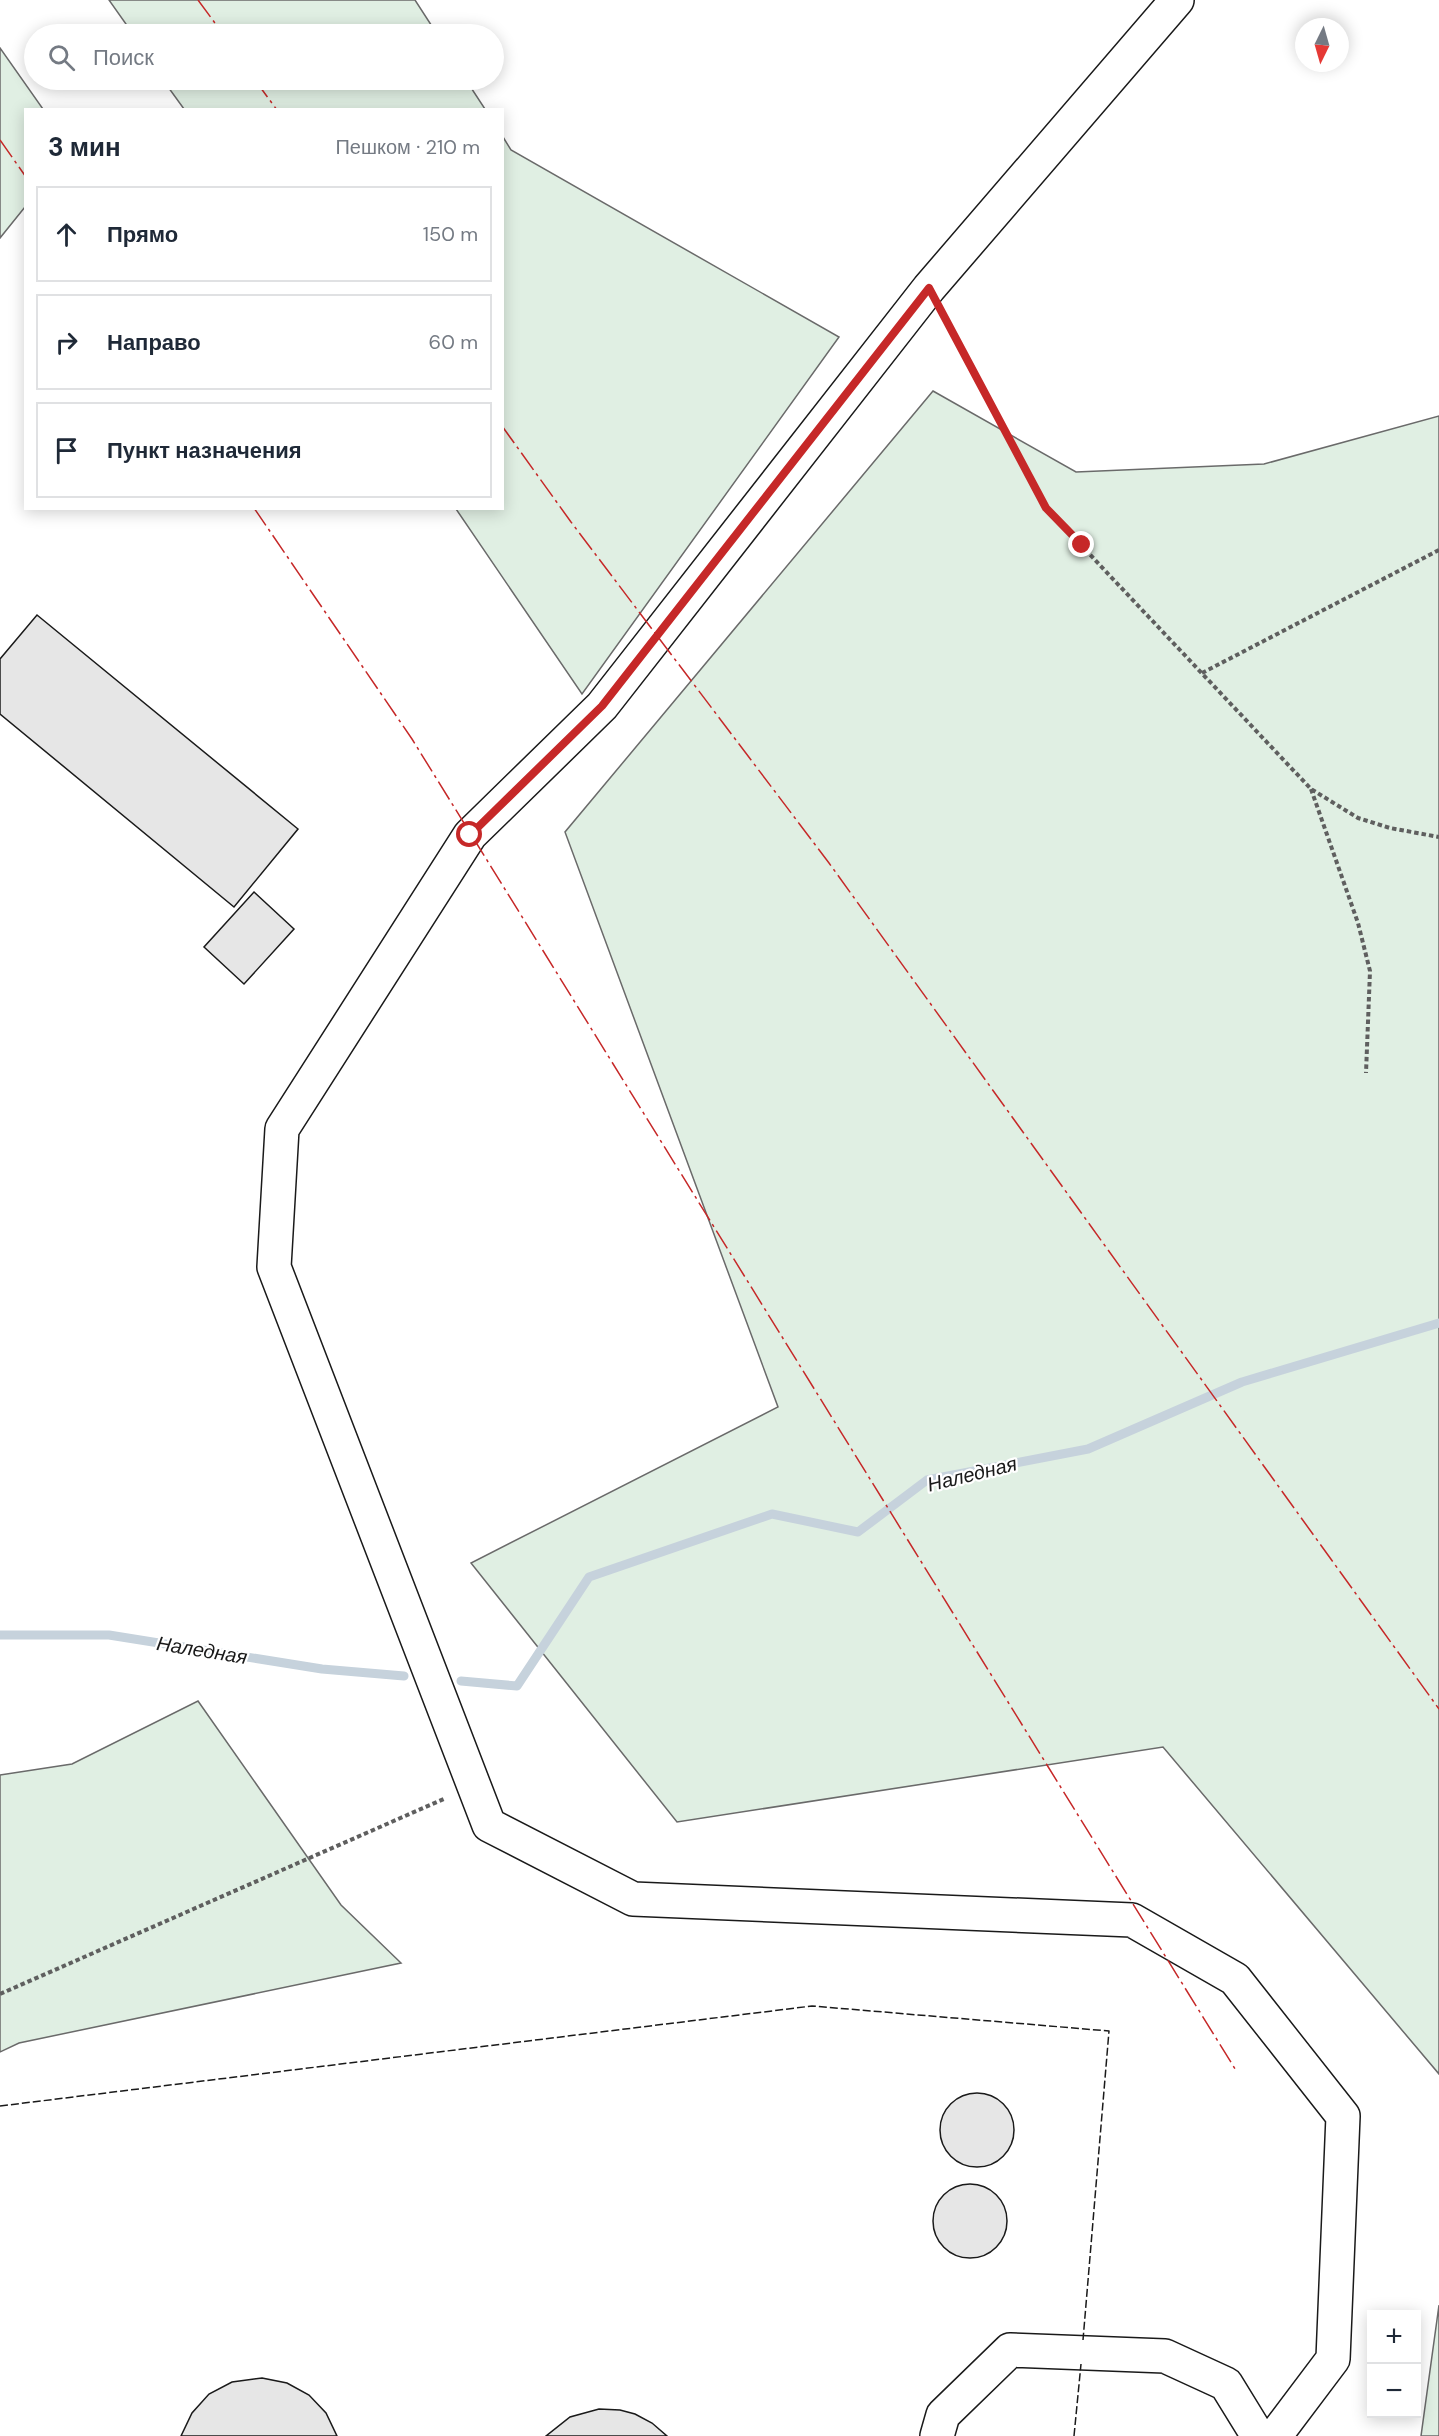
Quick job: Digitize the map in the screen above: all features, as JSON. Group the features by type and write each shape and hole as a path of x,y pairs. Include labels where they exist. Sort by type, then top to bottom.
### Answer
{"lane":[{"path":"1177,0 929,288 602,706 470,835 282,1129 274,1268 489,1824 633,1899 1131,1920 1235,1979 1343,2116 1334,2359 1275,2436"},
{"path":"937,2436 943,2415 1010,2350 1164,2356 1226,2384 1257,2436"}],"path":[{"path":"929,288 1046,508 1311,789 1358,818 1390,828 1439,837"},
{"path":"1202,673 1439,550"},
{"path":"1311,789 1358,923 1370,971 1366,1073"},
{"path":"0,1994 474,1785"}],"green space":[{"path":"109,0 415,0 431,24 126,24"},
{"path":"0,48 24,82 24,90 30,90 42,108 24,108 24,208 0,238"},
{"path":"170,90 473,90 484,108 183,108"},
{"path":"504,139 511,150 839,337 582,694 457,510 504,510"},
{"path":"933,391 1076,472 1264,464 1439,416 1439,2074 1163,1747 677,1822 471,1563 778,1407 565,832"},
{"path":"198,1701 341,1905 401,1963 19,2043 0,2052 0,1775 72,1764"},
{"path":"1439,2305 1439,2436 1421,2436"}],"building":[{"path":"37,615 298,829 234,907 0,714 0,659"},
{"path":"254,892 294,929 244,984 204,947"},
{"path":"977,2093 998,2099 1008,2109 1014,2130 1008,2151 998,2161 977,2167 956,2161 946,2151 940,2130 946,2109 956,2099"},
{"path":"970,2184 991,2190 1001,2200 1007,2221 1001,2242 991,2252 970,2258 949,2252 939,2242 933,2221 939,2200 949,2190"},
{"path":"262,2378 287,2383 309,2395 326,2413 337,2436 181,2436 192,2413 209,2394 232,2382"},
{"path":"599,2409 620,2410 635,2414 652,2423 667,2436 546,2436 570,2417"}],"waterway":[{"name":"Наледная","path":"461,1681 517,1686 589,1577 772,1514 858,1532 927,1480 1088,1449 1242,1382 1439,1323"},
{"name":"Наледная","path":"0,1635 109,1635 322,1669 404,1676"}],"fence":[{"path":"0,2106 812,2006 1109,2031 1083,2340"},
{"path":"1074,2436 1081,2364"}],"power":[{"path":"198,0 216,24"},
{"path":"262,90 276,108"},
{"path":"0,140 24,174"},
{"path":"504,429 571,522 829,863 1439,1709"},
{"path":"255,510 412,739 1237,2072"}],"route":[{"path":"470,835 602,706 929,288 1046,508 1082,545"}]}
